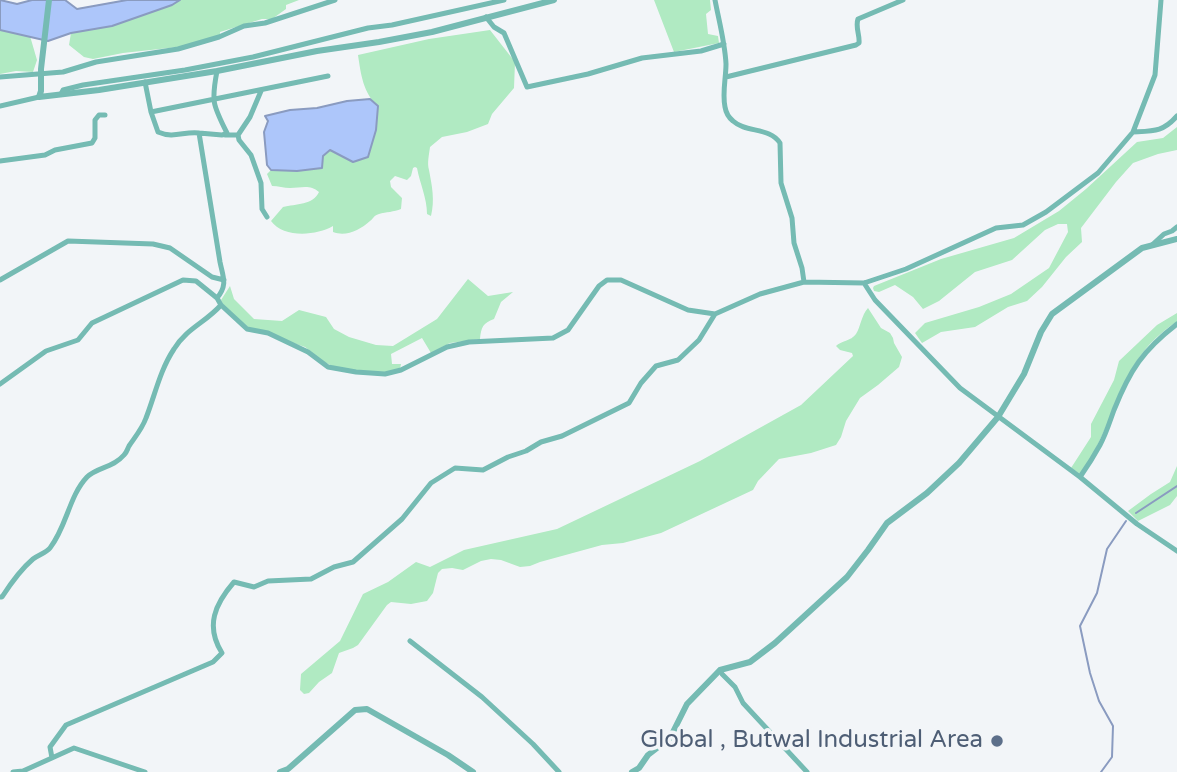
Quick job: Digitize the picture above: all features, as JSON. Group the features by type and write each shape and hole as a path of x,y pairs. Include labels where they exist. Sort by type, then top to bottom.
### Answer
{"street":[{"path":"39,97 49,0"},
{"path":"0,77 63,72 96,62 177,49 219,37 244,26 265,23 335,0"},
{"path":"61,94 63,90 83,85 253,57 368,28 505,0"},
{"path":"0,106 39,97 217,71 432,32 554,0"},
{"path":"715,0 724,44 724,105 729,117 740,126 772,135 780,144 781,183 792,218 793,243 804,282"},
{"path":"726,77 856,45 860,40 858,19 903,0"},
{"path":"0,384 46,351 78,340 92,323 183,280 196,281 247,329 268,333 308,352 328,367 385,374 401,370 447,347 470,342 553,338 568,330 599,286 607,280 621,280 688,310 715,314 760,294 804,282 864,283 906,269 996,228 1023,225 1046,212 1098,173 1133,132 1155,75 1161,0"},
{"path":"486,17 494,27 504,33 527,87 588,74 642,58 701,51 724,44"},
{"path":"217,71 213,99 227,133 225,135"},
{"path":"151,112 328,76"},
{"path":"145,82 158,132 167,136 192,132 237,135"},
{"path":"237,135 250,117 261,91"},
{"path":"0,161 45,155 55,150 92,143 95,138 95,120 99,115 105,114"},
{"path":"1133,132 1163,128 1177,116"},
{"path":"199,133 224,279 223,290 217,298"},
{"path":"237,135 255,164 261,183 262,209 267,217"},
{"path":"1152,245 1177,227"},
{"path":"632,772 670,738 687,704 720,670 750,662 793,627 847,577 887,523 927,494 959,463 998,418 1024,374 1041,332 1052,314 1142,248 1177,239"},
{"path":"0,280 68,241 153,244 170,248 212,277 224,279"},
{"path":"864,283 875,300 960,388 1080,477 1137,524 1177,551"},
{"path":"0,597 34,558 49,550 86,477 111,466 125,454 143,425 159,377 172,351 192,327 209,317 220,305"},
{"path":"52,758 50,747 66,724 213,662 222,653 215,642 212,626 220,598 234,582 254,587 268,581 311,579 334,567 353,562 402,519 430,483 455,468 483,470 629,403 656,366 678,360 699,340 715,314"},
{"path":"1080,477 1101,443 1131,372 1142,355 1177,324"},
{"path":"410,641 482,697 559,772"},
{"path":"720,670 735,687 743,703 807,772"},
{"path":"280,772 288,769 355,710 367,709 473,772"},
{"path":"13,772 23,771 74,748 145,772"}],"green space":[{"path":"180,0 299,0 286,5 286,9 272,19 262,19 220,32 220,36 178,47 93,59 84,57 69,45 71,33 112,26"},
{"path":"654,0 710,0 711,10 706,14 708,34 718,36 719,43 674,52"},
{"path":"0,30 30,36 37,60 33,72 0,74"},
{"path":"490,30 515,62 514,88 492,114 488,124 442,137 430,147 428,165 433,199 431,216 427,214 425,197 415,167 407,180 395,176 390,181 391,187 402,198 401,209 377,215 353,232 333,232 333,226 318,232 300,234 276,227 271,221 283,207 308,202 319,192 309,187 272,186 267,174 271,170 297,171 330,150 353,162 378,107 366,89 358,55 429,39"},
{"path":"1177,127 1177,150 1133,163 1081,228 1082,242 1027,301 1008,307 975,327 941,332 922,343 915,333 925,323 1011,294 1049,268 1068,232 1067,224 1058,224 1045,230 1012,260 975,272 939,301 923,309 913,297 895,285 879,292 874,291 874,286 941,259 1014,238 1059,211 1137,142 1163,138"},
{"path":"468,279 488,296 513,292 501,302 494,319 483,326 480,339 450,343 431,353 422,338 391,354 392,364 401,364 400,369 385,372 335,367 305,347 249,328 224,306 221,300 230,286 234,299 254,319 282,321 299,310 326,317 334,329 349,337 376,345 393,346 437,319"},
{"path":"868,308 881,328 890,333 902,357 899,367 860,398 836,445 779,459 753,490 661,533 623,543 602,545 530,566 520,567 491,559 463,570 442,569 427,601 411,604 391,602 358,645 339,653 332,673 309,693 304,694 300,690 301,674 340,641 363,594 388,582 416,562 430,567 464,550 557,529 700,461 801,405 853,356 836,346 856,334"},
{"path":"1177,313 1177,322 1145,349 1129,374 1097,446 1080,474 1071,468 1091,437 1091,424 1114,380 1119,361 1157,325"},
{"path":"1177,466 1177,496 1170,505 1138,521 1128,511 1170,482"}],"water":[{"path":"0,0 17,4 32,0 65,0 77,9 127,0 180,0 112,26 71,33 48,41 0,30"},
{"path":"370,99 378,106 376,130 368,157 353,162 330,150 323,156 322,168 271,170 267,165 264,132 268,121 265,116"}],"waterway":[{"path":"1136,513 1177,486"},
{"path":"1101,772 1112,757 1113,726 1099,701 1080,626 1097,593 1107,549 1126,521"}],"place":[{"name":"Global , Butwal Industrial Area","path":"997,741"}]}
